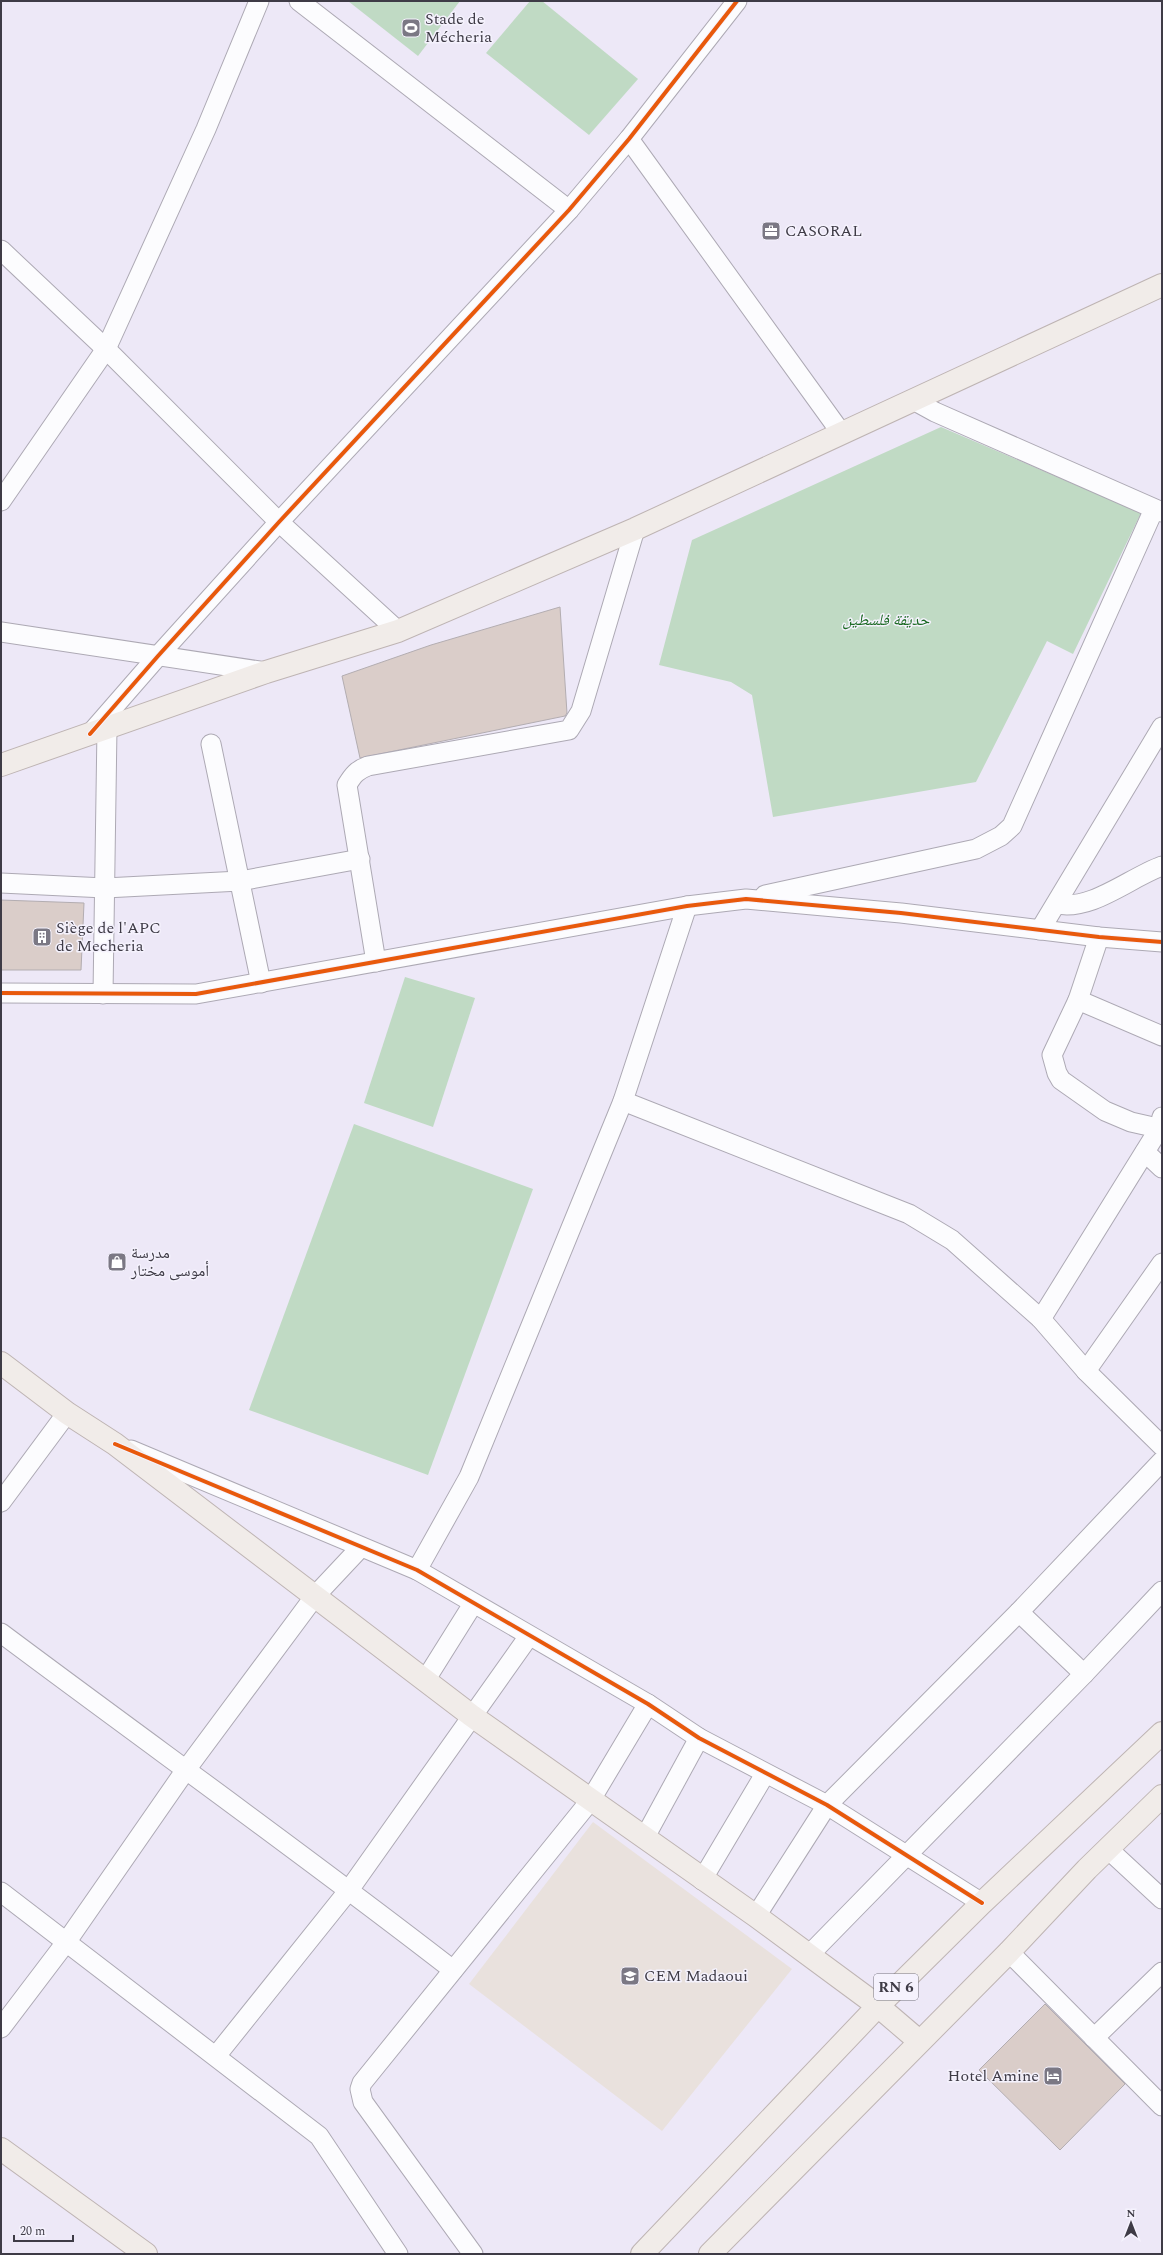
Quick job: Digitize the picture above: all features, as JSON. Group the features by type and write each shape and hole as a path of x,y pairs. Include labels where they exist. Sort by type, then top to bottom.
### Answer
{"main road":[{"path":"1,765 266,672 398,631 635,529 915,401 1162,285"},
{"path":"1,1363 67,1413 115,1444 426,1679 472,1716 590,1800 645,1837 702,1880 756,1916 878,2006 919,2041"},
{"name":"RN 6","path":"642,2254 878,2006 982,1902 1162,1733"},
{"path":"710,2254 919,2041 1009,1952 1108,1849 1162,1796"},
{"path":"1,2149 146,2254"}],"street":[{"path":"1,501 106,349 206,129 259,1"},
{"path":"299,1 569,210"},
{"path":"103,994 105,888 98,731 158,656 279,522 569,210 629,140 737,1"},
{"path":"629,140 842,434"},
{"path":"1,250 106,349 279,522 398,631"},
{"path":"1,993 196,994 687,906 746,899 976,849 1000,836 1012,826 1158,511 935,412 915,401"},
{"path":"376,962 347,784 359,769 569,730 581,711 635,529"},
{"path":"1,632 266,672"},
{"path":"1040,930 1162,727"},
{"path":"210,744 261,983"},
{"path":"1,883 105,888 240,881 360,859"},
{"path":"1057,904 1068,906 1082,904 1162,866"},
{"path":"746,899 901,913 1099,937 1162,942"},
{"path":"417,1570 470,1477 623,1101 687,906"},
{"path":"1041,1319 1161,1125 1131,1122 1105,1110 1062,1080 1057,1073 1052,1055 1078,1000 1099,937"},
{"path":"1078,1000 1162,1036"},
{"path":"623,1101 909,1214 952,1240 1041,1319 1086,1371 1162,1446"},
{"path":"1145,1152 1162,1168"},
{"path":"1086,1371 1162,1263"},
{"path":"1,1502 67,1413"},
{"path":"115,1444 417,1570 473,1604 648,1704 699,1738 765,1774 827,1805 982,1902"},
{"path":"756,1916 827,1805 1019,1612 1162,1461"},
{"path":"1,2028 67,1941 185,1771 315,1596 361,1547"},
{"path":"809,1955 1084,1674 1162,1591"},
{"path":"426,1679 473,1604"},
{"path":"1019,1612 1084,1674"},
{"path":"1,1633 185,1771 349,1890 453,1970"},
{"path":"216,2056 349,1890 529,1636"},
{"path":"473,2254 364,2102 360,2089 362,2083 590,1800 648,1704"},
{"path":"645,1837 699,1738"},
{"path":"702,1880 765,1774"},
{"path":"1108,1849 1162,1899"},
{"path":"1,1892 67,1941 319,2136 398,2254"},
{"path":"1009,1952 1162,2106"},
{"path":"1094,2038 1162,1972"}],"shaded area":[{"name":"CEM Madaoui","path":"593,1822 792,1969 662,2131 469,1984"}],"green space":[{"name":"Stade de Mécheria","path":"348,1 460,1 418,56"},
{"path":"530,1 542,1 638,79 589,135 486,53"},
{"name":"حديقة فلسطين","path":"941,427 1141,513 1073,654 1047,641 976,782 773,817 752,695 731,682 659,665 692,540"},
{"path":"405,977 475,998 433,1127 364,1103"},
{"path":"354,1124 533,1189 428,1475 249,1410"}],"building":[{"path":"560,607 567,713 565,716 360,758 342,676 431,645"},
{"name":"Siège de l'APC de Mecheria","path":"1,900 84,903 81,970 1,970"},
{"name":"Hotel Amine","path":"1045,2004 1125,2084 1060,2150 979,2070"}],"cycle path":[{"path":"90,734 279,522 569,210 629,139 737,1"},
{"path":"1,993 196,994 687,906 746,899 901,913 1099,937 1162,942"},
{"path":"115,1444 417,1570 648,1704 699,1738 827,1805 982,1903"}],"place":[{"name":"Stade de Mécheria","path":"411,28"},
{"name":"CASORAL","path":"771,231"},
{"name":"Siège de l'APC de Mecheria","path":"42,937"},
{"name":"مدرسة أموسى مختار","path":"117,1262"},
{"name":"CEM Madaoui","path":"630,1976"},
{"name":"Hotel Amine","path":"1053,2076"}]}
